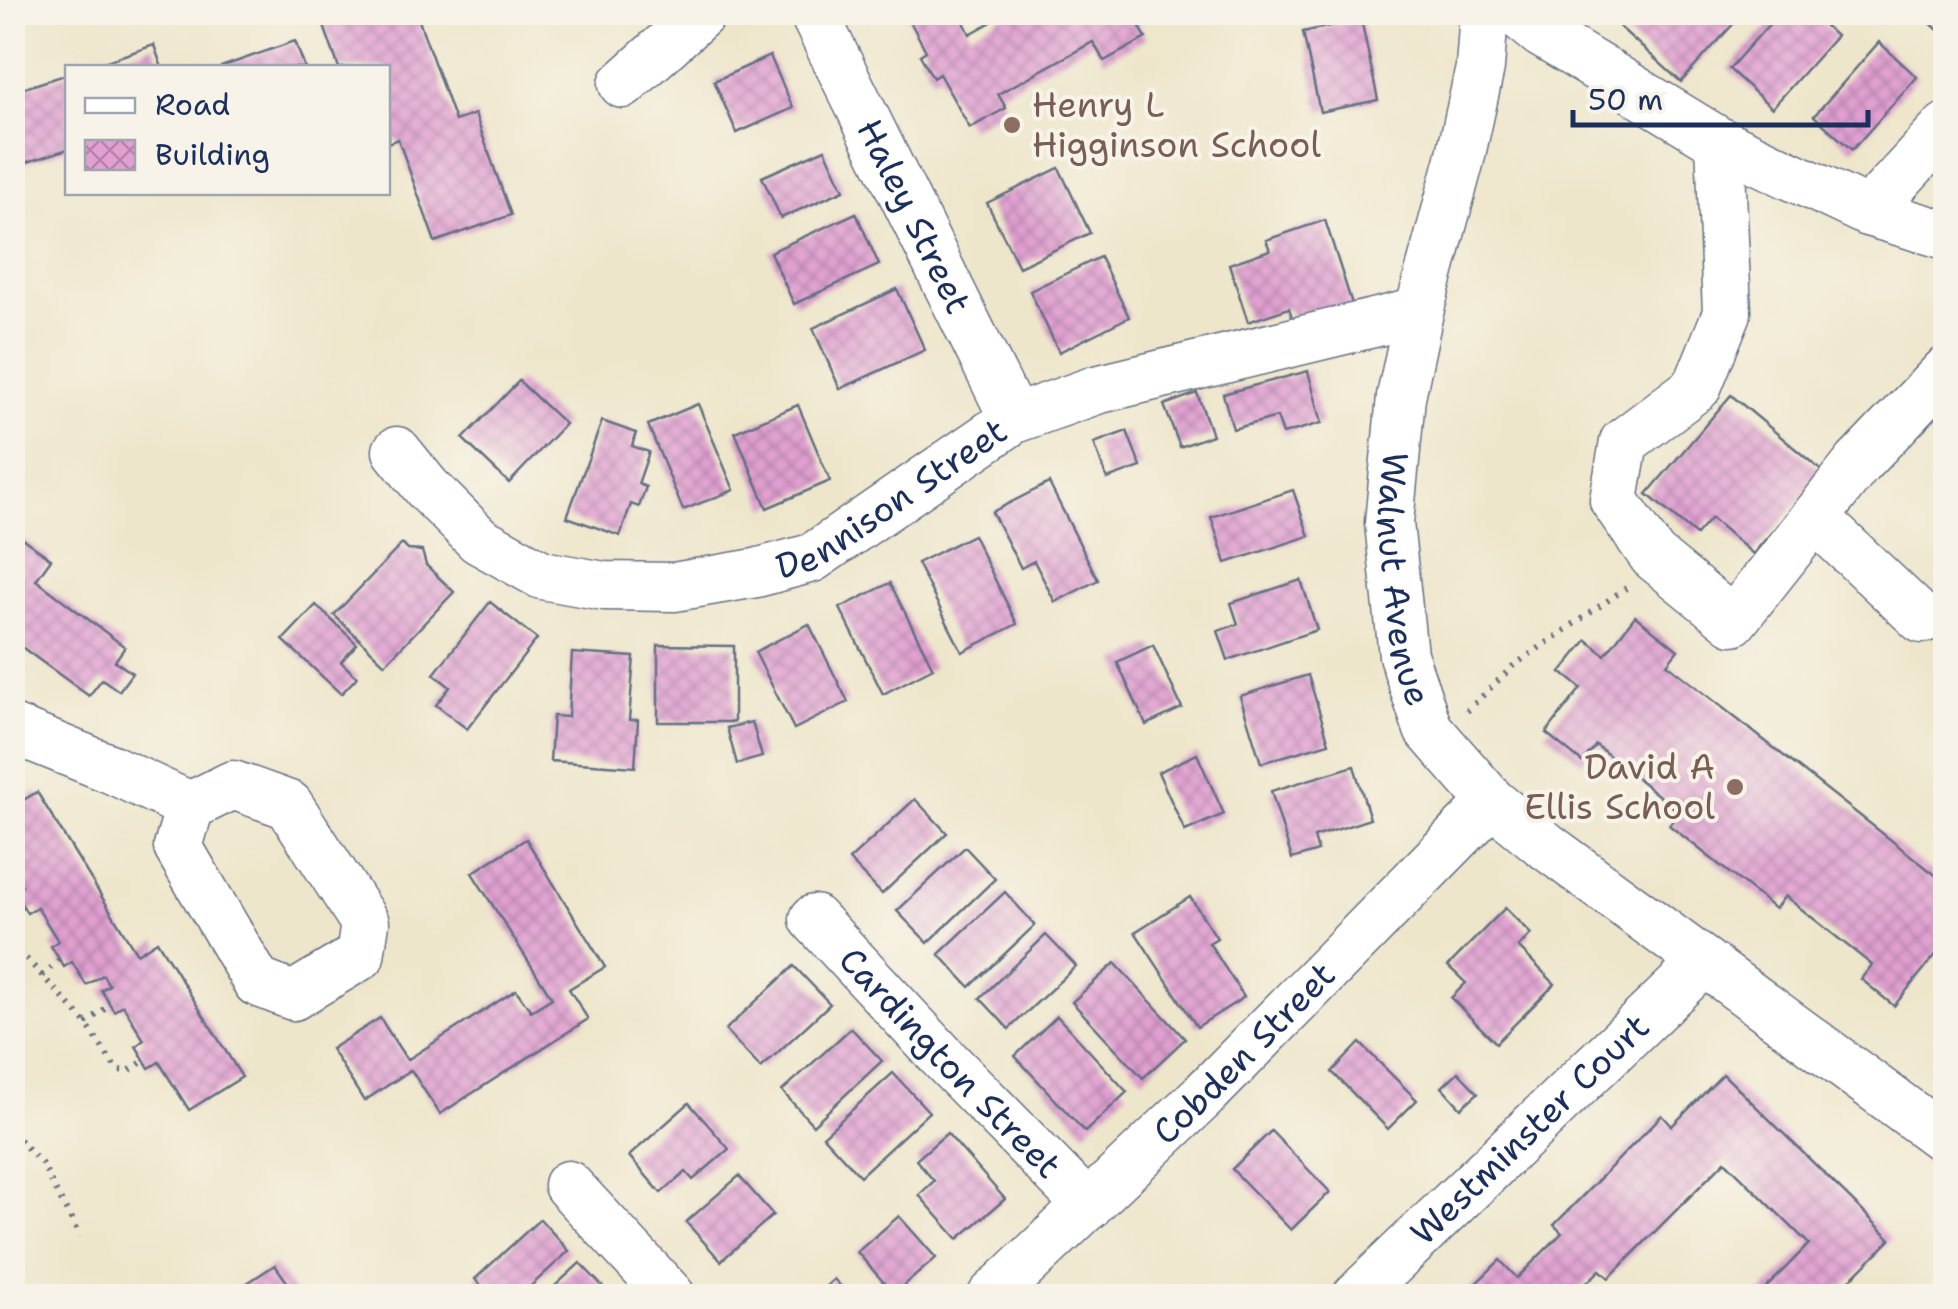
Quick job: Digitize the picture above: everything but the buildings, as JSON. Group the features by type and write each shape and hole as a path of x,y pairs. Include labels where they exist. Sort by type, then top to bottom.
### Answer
{"street":[{"path":"624,84 703,12"},
{"name":"Haley Street","path":"814,12 1014,419"},
{"name":"Walnut Avenue","path":"1484,12 1480,68 1401,397 1389,524 1403,654 1428,729 1492,802 1946,1140"},
{"path":"1515,12 1541,33 1720,142 1868,212 1946,235"},
{"path":"1868,212 1946,127"},
{"path":"1720,142 1726,313 1697,387 1624,442 1614,500 1653,556 1733,621 1858,462 1946,371"},
{"name":"Dennison Street","path":"396,451 479,540 542,575 604,586 674,586 756,573 812,558 1014,419 1096,390 1419,312"},
{"path":"1815,518 1922,619"},
{"path":"12,729 190,806"},
{"path":"234,785 289,806 365,922 360,956 293,996 257,982 178,846 190,806 234,785"},
{"name":"Cobden Street","path":"992,1296 1204,1095 1492,802"},
{"name":"Cardington Street","path":"814,919 1088,1206"},
{"name":"Westminster Court","path":"1356,1296 1704,962"},
{"path":"568,1185 671,1296"}],"path":[{"path":"1460,718 1513,666 1626,588"},
{"path":"12,913 22,906"},
{"path":"12,943 86,1022 117,1070 129,1071 144,1060"},
{"path":"42,976 59,960"},
{"path":"86,1022 110,1005"},
{"path":"12,1132 42,1164 80,1237"}],"place":[{"name":"Henry L Higginson School","path":"1012,125"},
{"name":"David A Ellis School","path":"1735,787"}]}
